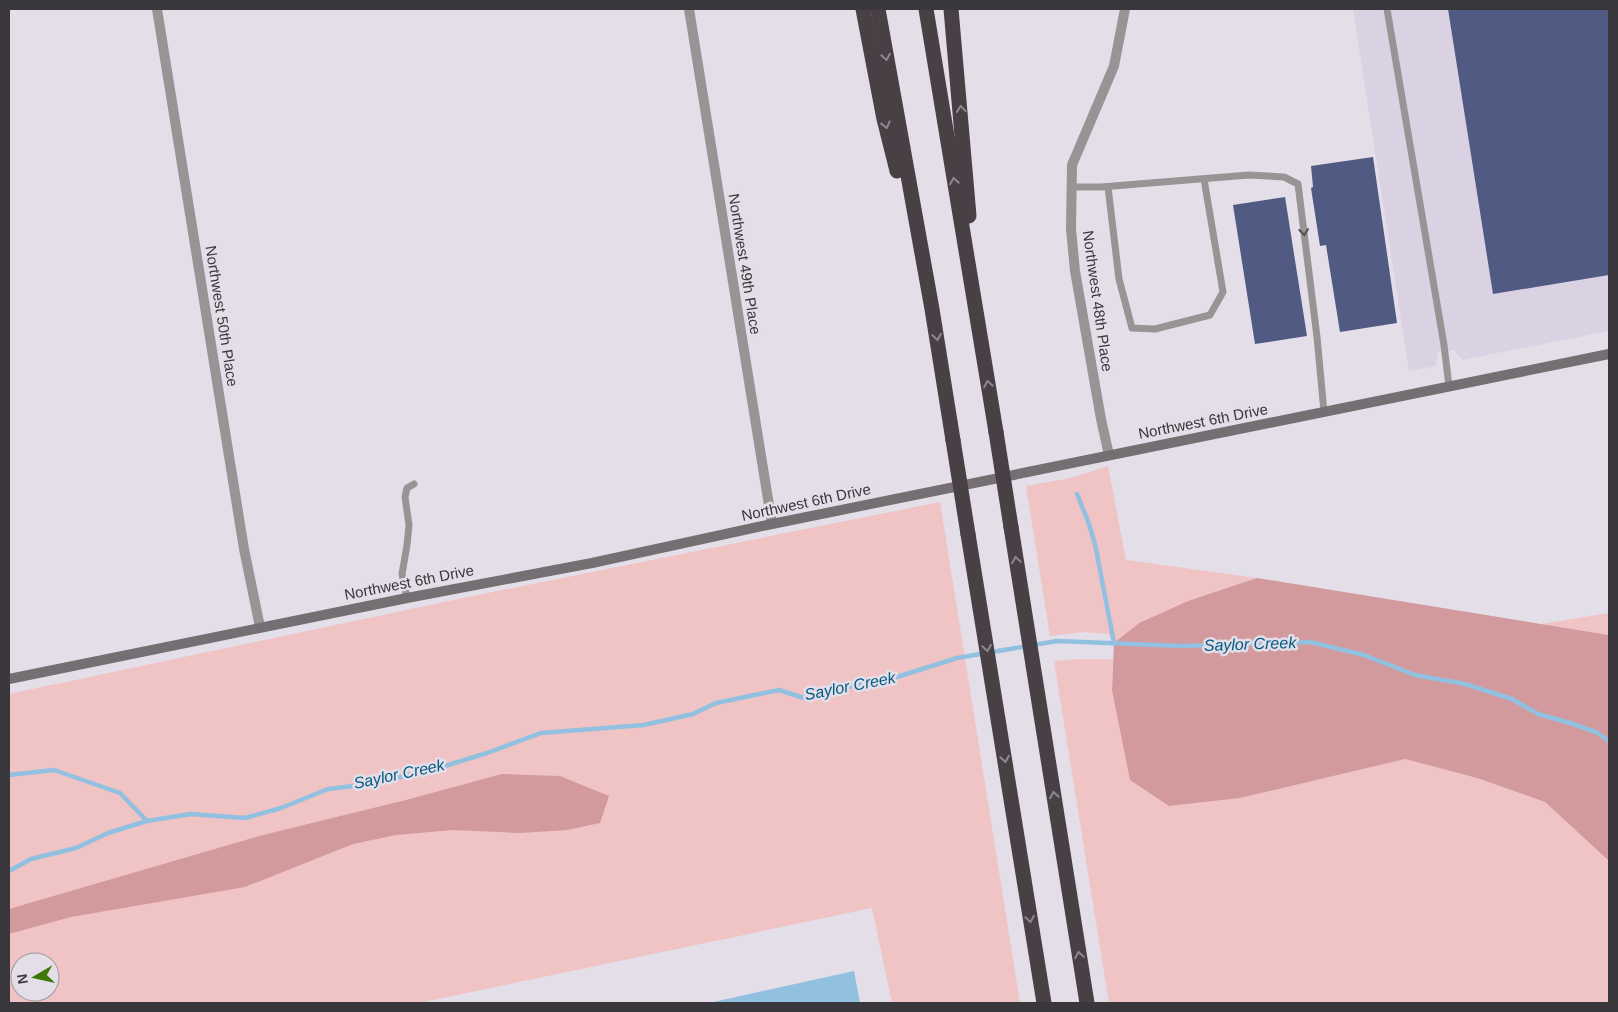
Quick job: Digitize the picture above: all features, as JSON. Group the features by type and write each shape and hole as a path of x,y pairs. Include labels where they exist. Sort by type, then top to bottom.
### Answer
{"highway":[{"path":"863,9 884,119 932,309"},
{"path":"878,9 932,309 1044,1003"},
{"path":"926,9 1087,1003"},
{"path":"951,9 962,123 976,315"}],"main road":[{"name":"Northwest 6th Drive","path":"9,679 406,598 592,563 772,524 1609,354"}],"street":[{"name":"Northwest 50th Place","path":"157,9 244,549 260,628"},
{"name":"Northwest 49th Place","path":"689,9 772,524"},
{"name":"Northwest 48th Place","path":"1109,455 1101,419 1076,271 1071,229 1072,165 1114,66 1125,9"}],"lane":[{"path":"1387,9 1441,326 1449,386"},
{"path":"1072,187 1258,175 1284,177 1298,184 1324,412"},
{"path":"1108,186 1119,279 1132,328 1155,329 1210,315 1223,292 1204,179"},
{"path":"406,598 402,574 409,525 405,497 407,488 414,484"}],"shaded area":[{"path":"1353,9 1609,9 1609,331 1462,360 1454,350 1438,352 1436,366 1409,371"},
{"path":"1108,466 1126,560 1257,578 1188,601 1139,623 1114,643 1108,634 1084,632 1050,636 1026,486 1071,478"},
{"path":"940,502 1020,1003 892,1003 872,908 419,1003 9,1003 9,694 463,598"},
{"path":"1257,578 1609,635 1609,861 1545,802 1477,778 1405,759 1240,798 1169,806 1130,780 1112,690 1114,643 1139,623 1188,601"},
{"path":"1609,613 1609,635 1542,624"},
{"path":"1113,659 1112,690 1169,806 1240,798 1405,759 1477,778 1545,802 1609,861 1609,1003 1109,1003 1054,661"},
{"path":"502,774 560,776 609,796 600,823 567,830 520,833 453,830 396,835 353,844 245,887 71,917 9,934 9,909 263,835"}],"water":[{"path":"854,971 860,1003 709,1003"}],"building":[{"path":"1448,9 1609,9 1609,275 1493,294"},
{"path":"1373,157 1397,323 1340,332 1326,245 1320,246 1311,188 1313,187 1311,166"},
{"path":"1285,197 1307,336 1255,344 1233,205"}],"waterway":[{"path":"1077,494 1095,544 1114,643"},
{"name":"Saylor Creek","path":"9,871 31,859 76,848 108,833 147,821 191,814 245,818 281,808 328,789 370,784 435,769 487,753 541,733 644,725 693,714 716,703 779,690 804,698 897,677 957,658 1057,641 1182,646 1310,642 1364,655 1415,675 1465,684 1512,699 1538,714 1596,732 1609,741"},
{"path":"9,775 54,770 120,793 147,821"}]}
